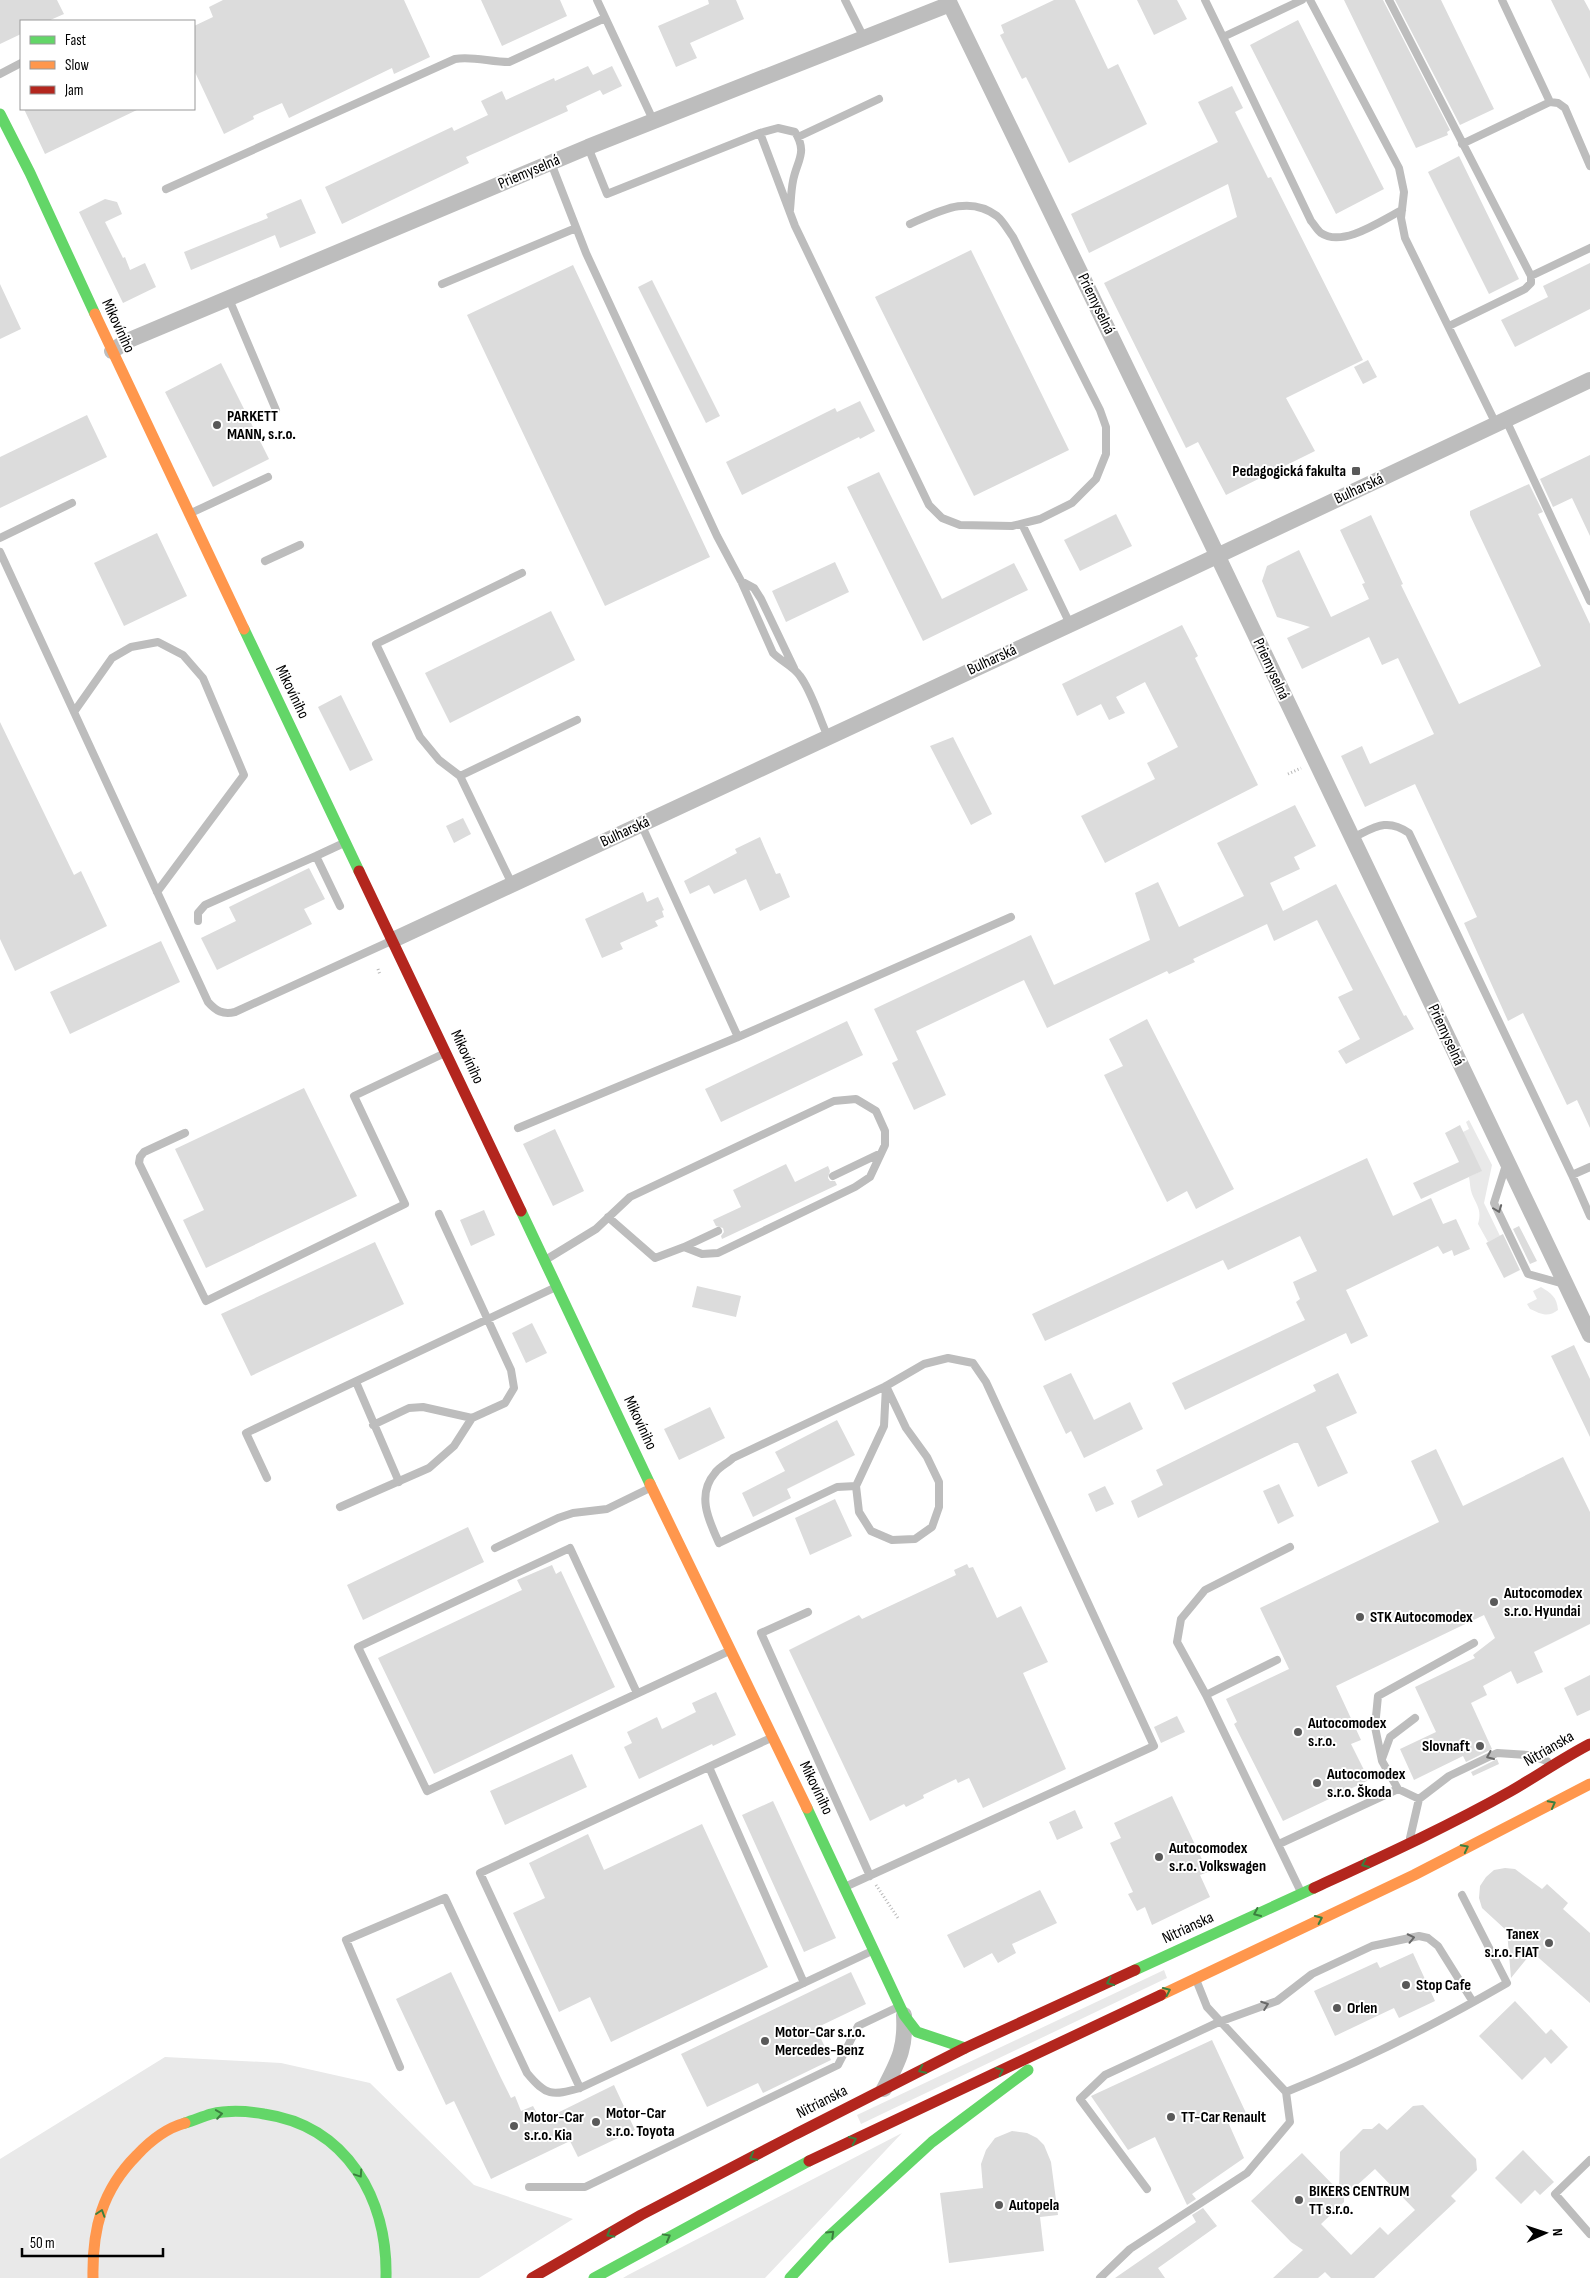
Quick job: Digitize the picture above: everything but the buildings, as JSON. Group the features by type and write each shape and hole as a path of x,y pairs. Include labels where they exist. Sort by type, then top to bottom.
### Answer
{"main road":[{"name":"Mikovíniho","path":"0,114 30,173 189,514 902,2010 917,2032 965,2048"},
{"name":"Nitrianska","path":"532,2278 641,2215 965,2048 1410,1844 1512,1790 1590,1744"},
{"path":"594,2278 809,2161 1414,1874 1590,1784"},
{"path":"790,2278 826,2238 932,2142 1076,2034"},
{"path":"93,2278 93,2246 102,2209 122,2171 134,2157 148,2144 181,2125 212,2115 246,2111 272,2114 298,2121 324,2135 346,2155 370,2191 378,2211 386,2248 386,2278"}],"street":[{"name":"Priemyselná","path":"112,351 127,341 588,147 864,38 949,2 1217,555 1590,1335"},
{"name":"Bulharská","path":"393,940 1590,380"},
{"path":"884,2089 900,2056 905,2038 902,2010"}],"lane":[{"path":"597,0 654,122"},
{"path":"845,0 864,38"},
{"path":"1205,0 1311,221 1321,233 1336,238 1350,236 1402,210"},
{"path":"1223,37 1302,0"},
{"path":"1310,0 1399,168 1404,192 1402,210 1405,238 1449,326 1501,422 1590,601"},
{"path":"1389,0 1531,276 1531,283 1525,289 1449,326"},
{"path":"1502,0 1550,102"},
{"path":"166,189 455,59 469,56 492,62 509,62 605,18"},
{"path":"0,74 20,64"},
{"path":"798,137 879,99"},
{"path":"1462,144 1550,102 1558,103 1565,108 1590,166"},
{"path":"588,147 607,194 760,133 778,128 795,132 802,144 800,161 793,180 790,212"},
{"path":"760,133 790,212 929,505 942,518 960,525 1012,526 1040,519 1072,503 1096,479 1106,454 1106,427 1100,410 1014,237 998,216 978,206 955,205 910,224"},
{"path":"551,163 576,228 717,536 741,581 773,653 782,662 794,668"},
{"path":"442,284 576,228"},
{"path":"1531,276 1590,248"},
{"path":"228,299 276,410"},
{"path":"189,514 268,477"},
{"path":"0,538 72,503"},
{"path":"1022,524 1070,624"},
{"path":"265,561 300,545"},
{"path":"0,552 208,1002 215,1010 226,1014 235,1012 393,940"},
{"path":"512,884 460,776 439,760 420,738 376,644 522,573"},
{"path":"741,581 754,588 761,599 794,668 801,677 828,737"},
{"path":"74,712 112,658 131,647 158,642 183,655 203,678 244,775 157,892"},
{"path":"460,776 577,720"},
{"path":"641,824 738,1036"},
{"path":"1352,838 1382,824 1397,824 1409,833 1590,1216"},
{"path":"198,921 198,912 205,905 346,842"},
{"path":"316,856 340,906"},
{"path":"518,1128 738,1036 1011,917"},
{"path":"185,1134 144,1152 140,1157 139,1163 206,1301 405,1204 354,1096 446,1052"},
{"path":"545,1260 596,1229 630,1197 834,1101 856,1099 876,1111 886,1131 885,1145 870,1177 855,1187 718,1253 702,1254 684,1247"},
{"path":"833,1176 881,1153"},
{"path":"1507,1163 1494,1203 1528,1274 1566,1284"},
{"path":"1572,1175 1590,1167"},
{"path":"340,1507 429,1468 454,1446 472,1418 505,1403 514,1388 511,1370 439,1214"},
{"path":"608,1217 655,1258 718,1231"},
{"path":"267,1478 246,1433 558,1287"},
{"path":"845,1887 1154,1746 986,1382 973,1363 948,1358 924,1364 886,1386 733,1458 715,1473 706,1491 706,1514 719,1543 837,1486 856,1486"},
{"path":"356,1382 399,1482"},
{"path":"886,1386 906,1428 927,1457 939,1482 939,1507 932,1528 915,1539 892,1540 871,1531 859,1512 856,1486 884,1426 886,1386"},
{"path":"373,1425 410,1408 423,1407 472,1418"},
{"path":"495,1548 558,1518 573,1513 607,1509 652,1487"},
{"path":"1290,1547 1205,1590 1181,1619 1177,1642 1206,1695 1280,1844 1302,1893"},
{"path":"638,1693 570,1548 358,1647 427,1790 638,1693 731,1650"},
{"path":"808,1612 761,1633 870,1876"},
{"path":"1418,1799 1398,1789 1382,1761 1375,1727 1378,1696 1474,1643"},
{"path":"1206,1695 1277,1660"},
{"path":"1382,1761 1390,1737 1415,1718"},
{"path":"580,2088 480,1872 773,1737"},
{"path":"1410,1844 1418,1799 1449,1776 1497,1753 1528,1754 1554,1764"},
{"path":"708,1767 804,1983"},
{"path":"1280,1844 1398,1789"},
{"path":"1286,2092 1344,2069 1507,1983 1462,1895"},
{"path":"400,2067 346,1940 445,1898 527,2073 541,2090 560,2094 580,2088 874,1950"},
{"path":"1147,2189 1080,2099 1105,2075 1219,2022 1277,2000 1312,1974 1372,1946 1419,1936 1428,1938 1438,1946 1473,2002"},
{"path":"1100,2278 1130,2249 1246,2172 1290,2122 1286,2092 1207,2007 1196,1978"},
{"path":"529,2186 585,2187 838,2065 858,2026 902,2010"},
{"path":"1590,2160 1555,2194 1590,2234"}],"path":[{"path":"378,968 380,975"},
{"path":"870,1876 898,1918"}],"shaded area":[{"path":"1469,1120 1492,1165 1484,1203 1500,1236 1488,1242 1478,1224 1479,1212 1470,1188 1469,1177 1481,1171 1463,1132 1469,1129 1466,1122"},
{"path":"1541,1287 1551,1293 1558,1310 1548,1315 1530,1309 1527,1304 1537,1299 1533,1291"},
{"path":"1164,1970 1167,1978 861,2124 857,2115"},
{"path":"165,2057 281,2063 370,2083 474,2185 573,2219 479,2278 0,2278 0,2159"},
{"path":"902,2133 765,2278 623,2278 628,2275"}],"traffic: fast":[{"path":"0,114 30,173 95,314"},
{"path":"244,629 359,871"},
{"path":"521,1211 650,1484"},
{"path":"807,1808 904,2015 917,2032 965,2048"},
{"path":"1135,1970 1314,1888"},
{"path":"790,2278 826,2239 932,2142 1028,2070"},
{"path":"185,2123 211,2114 231,2111 264,2114 293,2121 318,2134 340,2150 357,2171 370,2195 379,2221 385,2249 386,2278"},
{"path":"594,2278 809,2161"}],"traffic: slow":[{"path":"95,314 244,629"},
{"path":"650,1484 807,1808"},
{"path":"1161,1995 1414,1875 1590,1784"},
{"path":"93,2278 97,2227 107,2196 115,2182 125,2168 147,2145 165,2132 185,2123"}],"traffic: jam":[{"path":"359,871 521,1211"},
{"path":"1314,1888 1463,1817 1590,1744"},
{"path":"796,2134 965,2048 1135,1970"},
{"path":"809,2161 1161,1995"},
{"path":"532,2278 641,2215 796,2134"}],"place":[{"name":"PARKETT MANN, s.r.o.","path":"217,425"},
{"name":"Pedagogická fakulta","path":"1356,471"},
{"name":"Autocomodex s.r.o. Hyundai","path":"1494,1602"},
{"name":"STK Autocomodex","path":"1360,1617"},
{"name":"Autocomodex s.r.o.","path":"1298,1732"},
{"name":"Slovnaft","path":"1480,1746"},
{"name":"Autocomodex s.r.o. Škoda","path":"1317,1783"},
{"name":"Autocomodex s.r.o. Volkswagen","path":"1159,1857"},
{"name":"Tanex s.r.o. FIAT","path":"1549,1943"},
{"name":"Stop Cafe","path":"1406,1985"},
{"name":"Orlen","path":"1337,2008"},
{"name":"Motor-Car s.r.o. Mercedes-Benz","path":"765,2041"},
{"name":"TT-Car Renault","path":"1171,2117"},
{"name":"Motor-Car s.r.o. Toyota","path":"596,2122"},
{"name":"Motor-Car s.r.o. Kia","path":"514,2126"},
{"name":"BIKERS CENTRUM TT s.r.o.","path":"1299,2200"},
{"name":"Autopela","path":"999,2205"}]}
